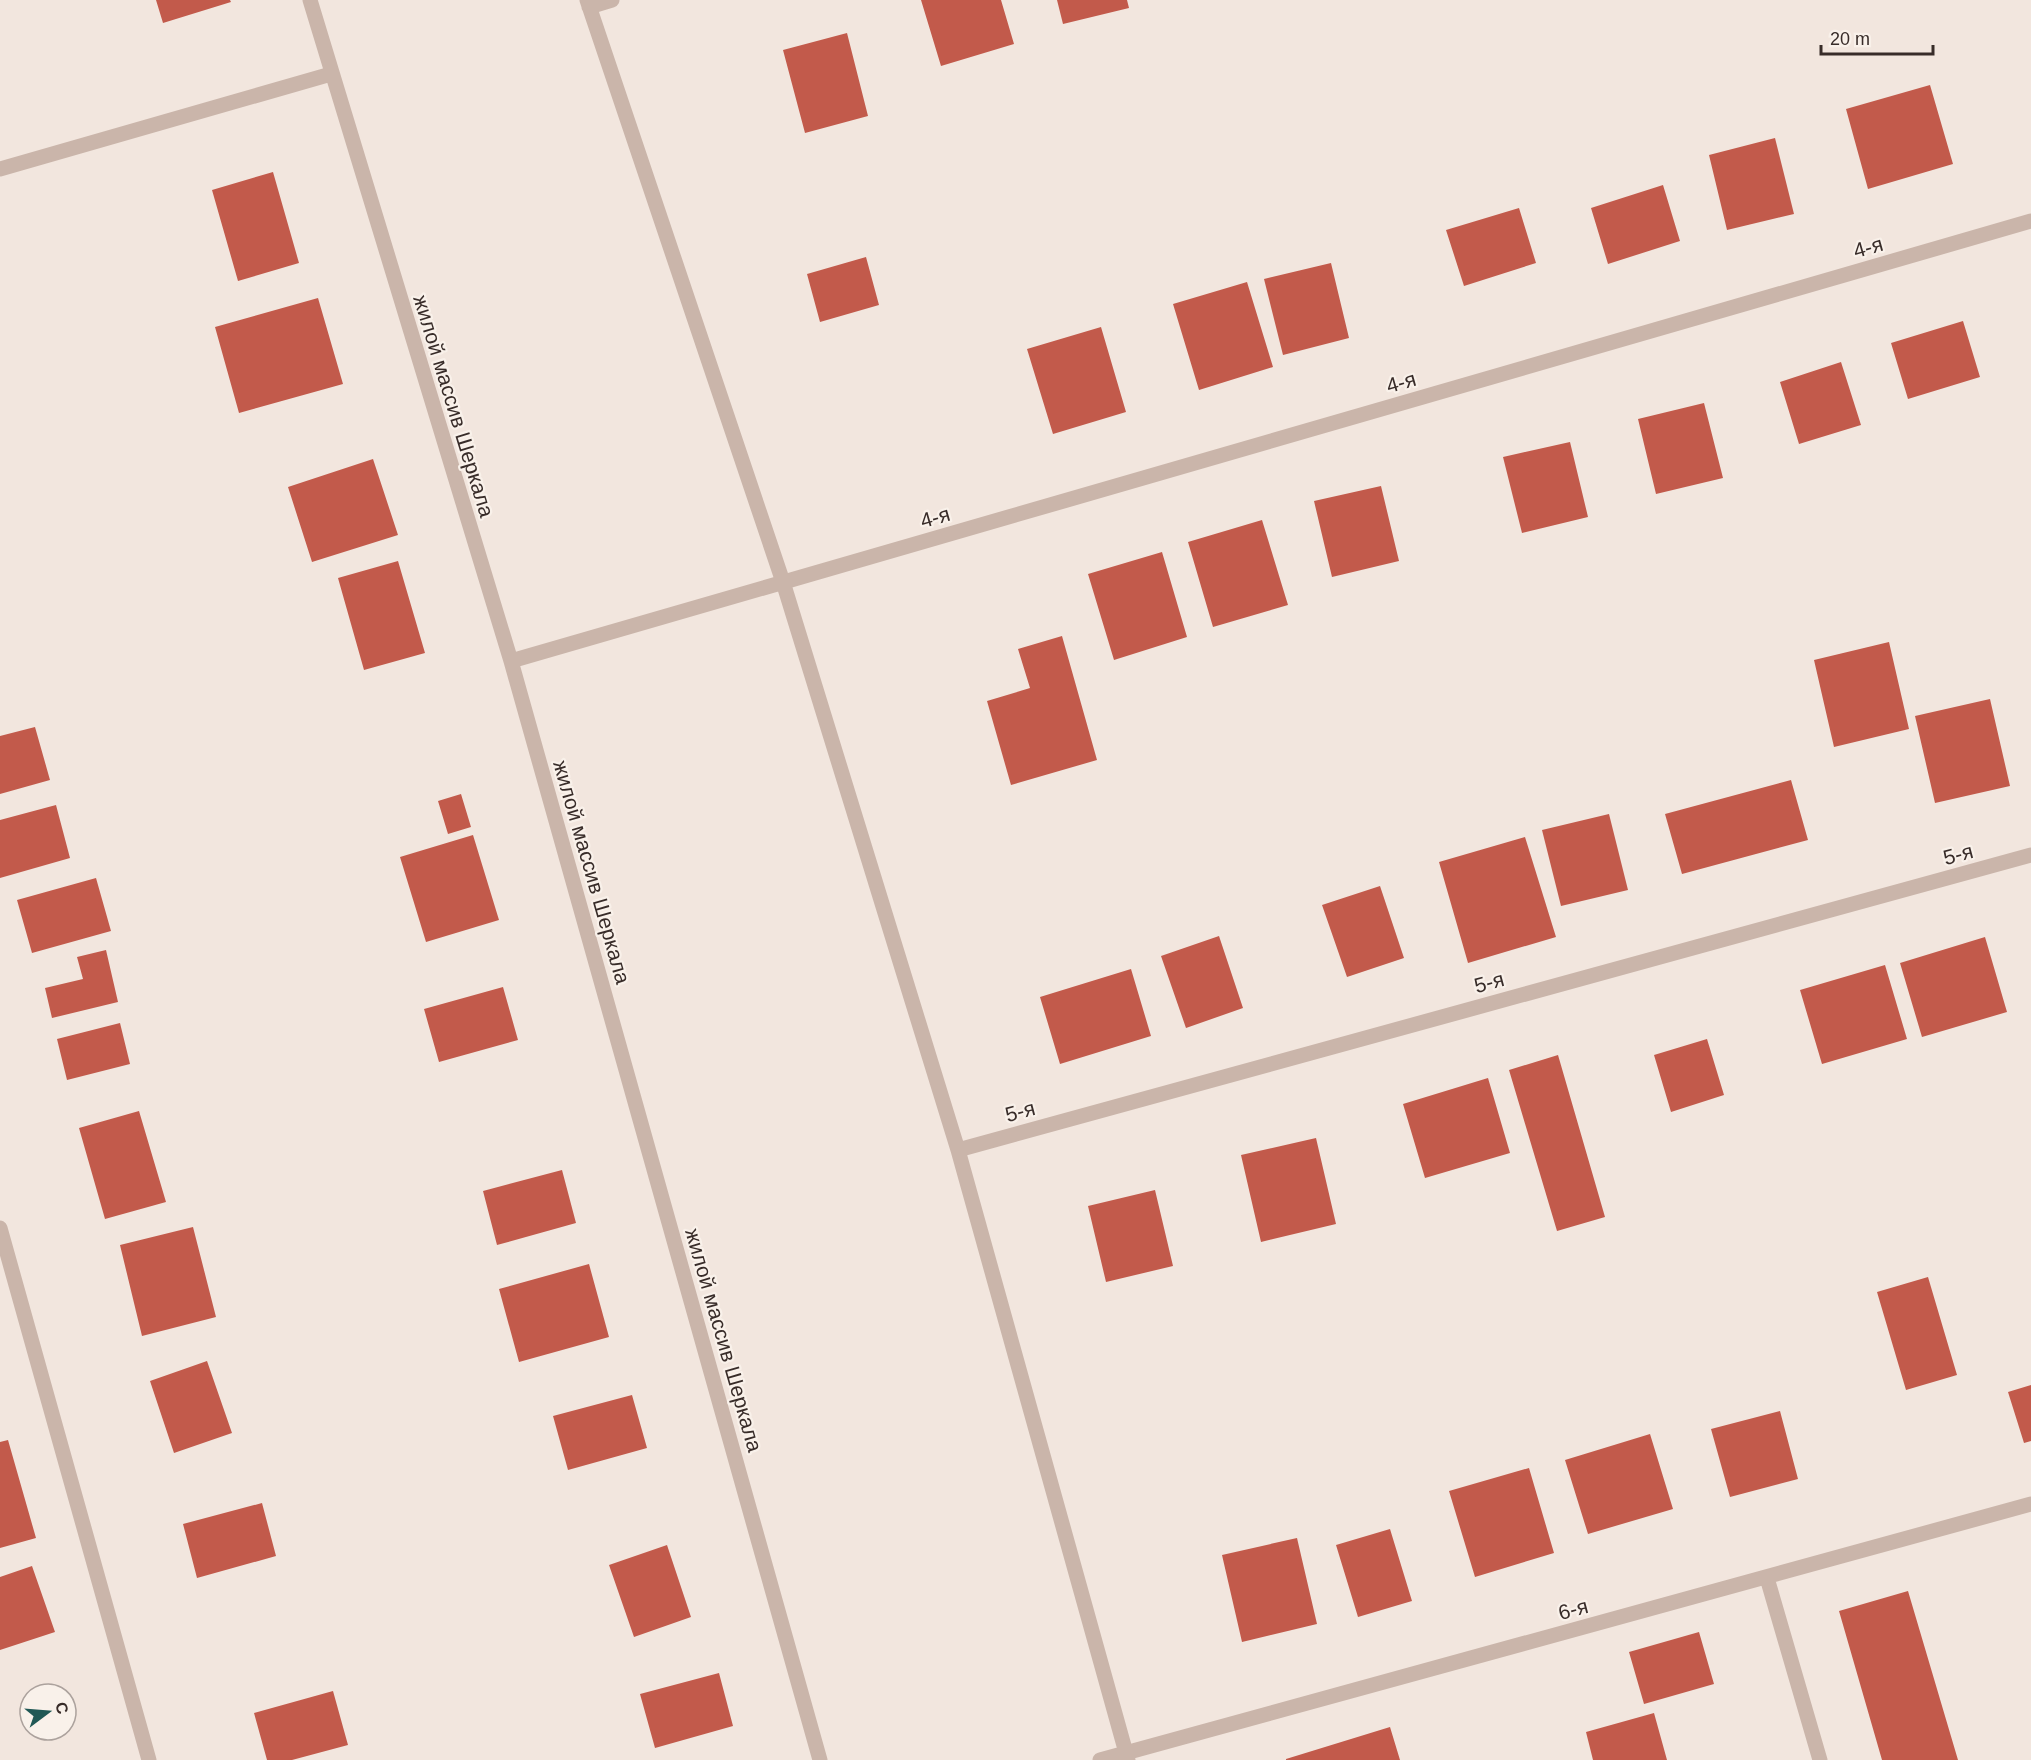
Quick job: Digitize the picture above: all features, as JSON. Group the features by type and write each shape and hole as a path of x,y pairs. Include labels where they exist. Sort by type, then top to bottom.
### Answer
{"street":[{"name":"жилой массив Шеркала","path":"310,0 510,661 820,1760"},
{"path":"612,0 588,3 783,582 958,1150 1127,1757"},
{"path":"0,169 331,74"},
{"name":"4-я","path":"510,661 2031,221"},
{"name":"5-я","path":"958,1150 2031,855"},
{"path":"0,1228 149,1760"},
{"name":"6-я","path":"1100,1760 1127,1757 2031,1504"},
{"path":"1767,1578 1820,1760"}],"building":[{"path":"156,0 230,0 231,2 163,23"},
{"path":"921,0 1001,0 1014,44 941,66"},
{"path":"1057,0 1127,0 1129,8 1063,24"},
{"path":"847,33 868,116 805,133 783,50"},
{"path":"1930,85 1953,164 1868,189 1846,109"},
{"path":"1775,138 1794,214 1727,230 1709,155"},
{"path":"273,172 299,263 238,281 212,190"},
{"path":"1663,185 1680,241 1608,264 1591,208"},
{"path":"1519,208 1536,263 1464,286 1446,230"},
{"path":"866,257 879,305 820,322 807,274"},
{"path":"1331,263 1349,338 1283,355 1264,279"},
{"path":"1247,282 1273,367 1199,390 1173,304"},
{"path":"318,298 343,384 239,413 215,327"},
{"path":"1963,321 1980,377 1908,399 1891,343"},
{"path":"1101,327 1126,412 1053,434 1027,349"},
{"path":"1841,362 1861,425 1799,444 1780,382"},
{"path":"1704,403 1723,478 1656,494 1638,419"},
{"path":"1570,442 1588,517 1522,533 1503,457"},
{"path":"373,459 398,535 312,562 288,487"},
{"path":"1381,486 1399,561 1332,577 1314,501"},
{"path":"1262,520 1288,605 1213,627 1188,542"},
{"path":"1162,552 1187,637 1114,660 1088,574"},
{"path":"398,561 425,653 364,670 338,578"},
{"path":"1062,636 1097,760 1011,785 987,701 1030,688 1018,649"},
{"path":"1889,642 1909,729 1834,747 1814,660"},
{"path":"1990,699 2010,786 1935,803 1915,716"},
{"path":"35,727 50,780 0,794 0,736"},
{"path":"1791,780 1808,840 1682,874 1665,814"},
{"path":"461,794 471,827 448,834 438,801"},
{"path":"56,805 70,858 0,878 0,820"},
{"path":"1609,814 1628,890 1561,906 1542,830"},
{"path":"473,835 499,920 426,942 400,857"},
{"path":"1525,837 1556,937 1468,963 1439,862"},
{"path":"96,878 111,931 32,953 17,900"},
{"path":"1380,886 1404,958 1347,977 1322,905"},
{"path":"1219,936 1243,1008 1186,1028 1161,956"},
{"path":"1985,937 2007,1012 1922,1037 1900,963"},
{"path":"106,950 118,1002 52,1018 45,988 83,979 77,957"},
{"path":"1885,965 1907,1039 1822,1064 1800,990"},
{"path":"1131,969 1151,1036 1060,1064 1040,997"},
{"path":"503,987 518,1040 439,1062 424,1009"},
{"path":"120,1023 130,1064 67,1080 57,1039"},
{"path":"1707,1039 1724,1095 1671,1112 1654,1055"},
{"path":"1558,1055 1605,1217 1557,1231 1509,1070"},
{"path":"1488,1078 1510,1153 1425,1178 1403,1104"},
{"path":"139,1111 166,1202 105,1219 79,1128"},
{"path":"1316,1138 1336,1224 1261,1242 1241,1155"},
{"path":"562,1170 576,1223 497,1245 483,1191"},
{"path":"1155,1190 1173,1266 1106,1282 1088,1206"},
{"path":"193,1227 216,1317 142,1336 120,1245"},
{"path":"589,1264 609,1337 519,1362 499,1289"},
{"path":"1928,1277 1957,1375 1906,1390 1877,1292"},
{"path":"207,1361 232,1433 174,1453 150,1381"},
{"path":"2031,1385 2031,1441 2024,1443 2008,1392"},
{"path":"632,1395 647,1448 568,1470 553,1416"},
{"path":"1780,1411 1798,1479 1730,1497 1711,1429"},
{"path":"1650,1434 1673,1509 1588,1534 1565,1460"},
{"path":"8,1440 36,1538 0,1548 0,1442"},
{"path":"1529,1468 1554,1553 1475,1577 1449,1491"},
{"path":"262,1503 276,1556 197,1578 183,1524"},
{"path":"1390,1529 1412,1601 1358,1617 1336,1545"},
{"path":"1297,1538 1317,1624 1242,1642 1222,1555"},
{"path":"667,1545 691,1617 634,1637 609,1565"},
{"path":"32,1566 55,1632 0,1650 0,1577"},
{"path":"1908,1591 1958,1760 1882,1760 1839,1611"},
{"path":"1699,1632 1714,1684 1644,1704 1629,1652"},
{"path":"719,1673 733,1726 655,1748 640,1694"},
{"path":"333,1691 348,1745 292,1760 267,1760 254,1713"},
{"path":"1654,1713 1667,1760 1593,1760 1586,1732"},
{"path":"1390,1727 1400,1760 1286,1760 1286,1759"}]}
